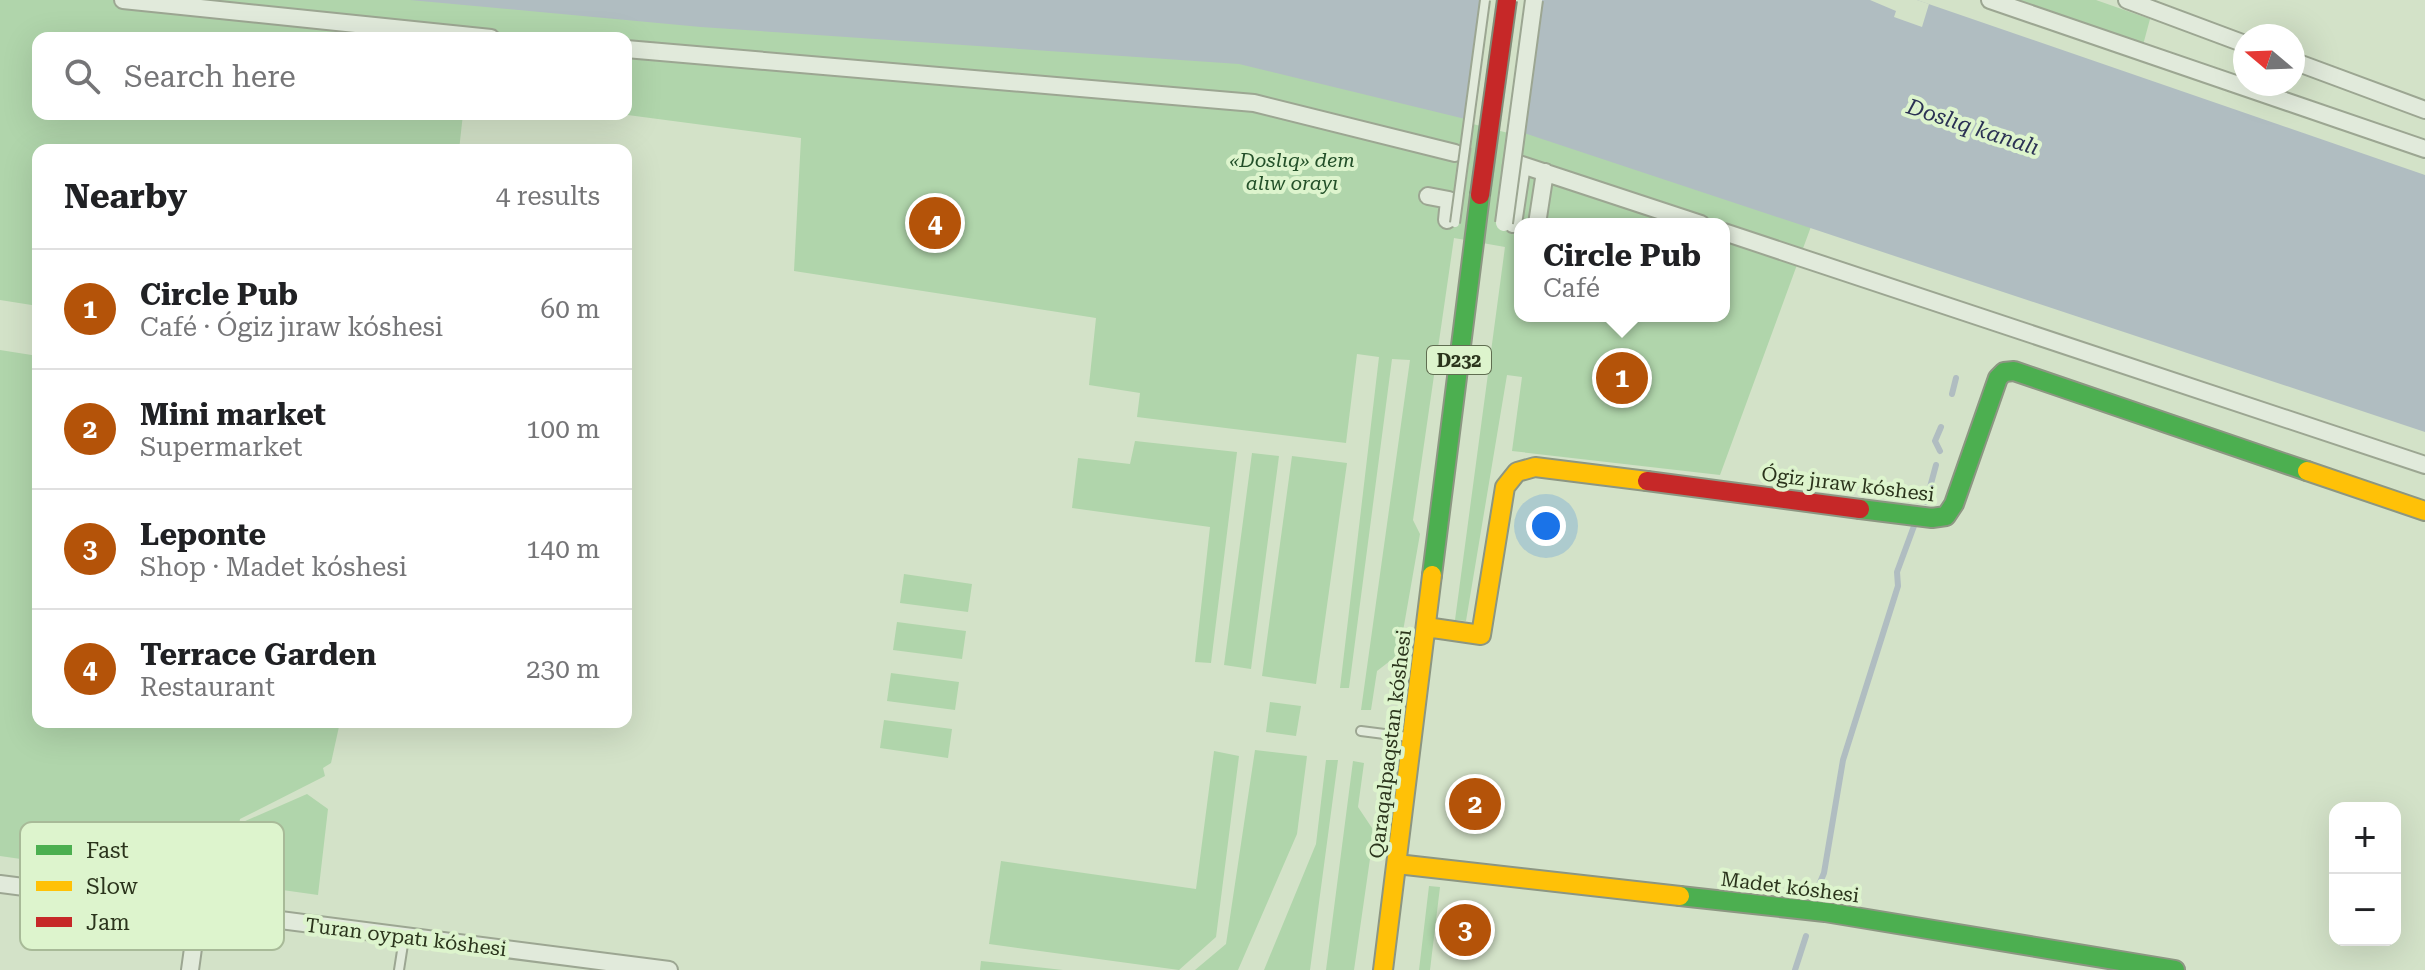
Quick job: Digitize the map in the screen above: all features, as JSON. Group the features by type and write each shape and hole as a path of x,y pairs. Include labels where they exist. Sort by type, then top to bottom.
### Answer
{"street":[{"path":"123,0 433,32"},
{"name":"Qaraqalpaqstan kóshesi","path":"1383,970 1507,0"},
{"path":"1534,0 1508,224 1522,165 1683,218"},
{"path":"1990,0 2425,149"},
{"path":"2133,1 2233,39"},
{"path":"632,50 1254,103 1455,153"},
{"path":"2305,65 2425,110"},
{"path":"1538,218 1545,172"},
{"path":"1428,196 1449,200 1451,221"},
{"path":"1730,234 2425,465"},
{"name":"Ógiz jıraw kóshesi","path":"1426,627 1481,635 1505,487 1517,472 1535,467 1932,518 1946,516 1998,378 2004,372 2014,371 2425,511"},
{"name":"Madet kóshesi","path":"1397,864 1825,912 2175,970"},
{"name":"Turan oypatı kóshesi","path":"0,884 20,887"},
{"name":"Turan oypatı kóshesi","path":"284,923 622,967 669,970"},
{"path":"190,970 193,950"}],"lane":[{"path":"1451,221 1485,0"},
{"path":"1361,731 1413,737"},
{"path":"399,970 404,938"}],"green space":[{"name":"«Doslıq» dem alıw orayı","path":"0,0 1894,0 1720,475 1512,451 1522,377 1507,375 1466,621 1455,620 1505,247 1454,238 1413,520 1420,534 1399,654 1377,671 1371,710 1361,710 1410,360 1392,359 1349,688 1340,688 1379,357 1357,354 1346,443 1137,417 1140,393 1089,385 1096,318 794,271 801,138 632,116 632,32 32,32 32,120 462,120 460,144 32,144 32,305 0,300"},
{"path":"2014,0 2096,0 2150,19 2143,45"},
{"path":"0,350 32,355 32,728 339,728 331,763 323,768 325,776 240,819 240,822 20,822 20,859 0,856"},
{"path":"1135,441 1237,452 1211,663 1195,662 1210,527 1072,508 1078,458 1130,464"},
{"path":"1252,453 1279,456 1251,669 1224,665"},
{"path":"1292,456 1347,463 1316,684 1262,676"},
{"path":"904,574 972,584 968,612 900,603"},
{"path":"897,622 966,631 962,659 893,650"},
{"path":"891,673 959,682 955,710 887,701"},
{"path":"1270,702 1301,706 1296,736 1266,732"},
{"path":"884,720 952,729 948,758 880,748"},
{"path":"1255,750 1307,756 1297,834 1238,970 1195,970 1226,944"},
{"path":"1214,751 1239,756 1216,937 1179,970 989,944 1001,861 1196,889"},
{"path":"1326,760 1338,760 1310,970 1264,970 1316,844"},
{"path":"1353,761 1364,763 1358,807 1374,831 1354,970 1326,970"},
{"path":"307,794 328,809 318,895 284,890 284,822 243,822"},
{"path":"1429,886 1440,887 1430,970 1419,970"},
{"path":"981,961 1063,970 980,970"}],"water":[{"name":"Doslıq kanalı","path":"410,0 1917,0 2425,175 2425,432 1527,134 1239,64 701,27"}],"pier":[{"path":"1481,0 1537,0 1520,136 1465,122"},
{"path":"1870,0 1917,0 1929,4 1922,27 1894,17 1896,11"}],"waterway":[{"path":"1952,394 1956,378"},
{"path":"1940,451 1935,441 1941,427"},
{"path":"1926,502 1936,465"},
{"path":"1816,892 1824,873 1843,760 1898,586 1897,572 1914,526"},
{"path":"1795,970 1806,936"}],"tunnel":[{"path":"1455,153 1522,165"}],"traffic: fast":[{"path":"1432,575 1480,195"},
{"path":"1860,509 1932,518 1946,516 1954,504 1998,378 2004,372 2014,371 2307,471"},
{"path":"1680,896 1825,912 2175,970"}],"traffic: slow":[{"path":"1426,627 1481,635 1505,487 1517,472 1535,467 1647,481"},
{"path":"2307,471 2425,511"},
{"path":"1383,970 1432,575"},
{"path":"1397,864 1680,896"}],"traffic: jam":[{"path":"1480,195 1507,0"},
{"path":"1647,481 1860,509"}],"place":[{"name":"Terrace Garden","path":"935,223"},
{"name":"Circle Pub","path":"1622,378"},
{"name":"Mini market","path":"1475,804"},
{"name":"Leponte","path":"1465,930"}]}
